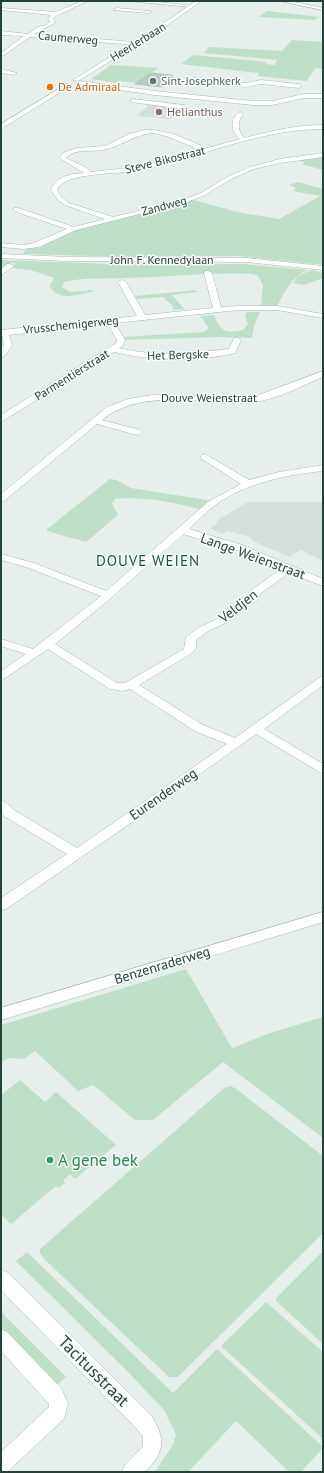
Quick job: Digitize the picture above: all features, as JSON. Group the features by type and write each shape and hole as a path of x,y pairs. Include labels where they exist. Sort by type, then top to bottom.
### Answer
{"street":[{"path":"2,54 40,28 48,26 53,22 50,18 86,1"},
{"path":"131,1 192,6"},
{"name":"Heerlerbaan","path":"78,81 199,1"},
{"path":"282,1 323,9"},
{"path":"132,11 144,2"},
{"path":"1,9 59,14"},
{"path":"116,9 149,12"},
{"name":"Caumerweg","path":"1,33 135,44"},
{"path":"1,71 14,73"},
{"path":"195,80 246,86 261,82 299,86"},
{"path":"1,127 78,81 144,92 266,104 304,96 323,96"},
{"path":"241,91 246,86"},
{"path":"304,96 302,91 306,87"},
{"path":"144,92 133,101 184,107"},
{"path":"232,101 237,96"},
{"path":"240,114 236,120 235,130 239,137 244,140"},
{"name":"Steve Bikostraat","path":"111,219 67,204 57,196 54,188 58,182 72,176 140,168 244,140 299,128 323,127"},
{"path":"89,174 81,166 66,161 63,156 76,150 110,146 137,134 149,132 167,134 206,150"},
{"name":"Zandweg","path":"1,245 23,247 36,245 74,229 185,202 203,194 234,176 264,164 323,155"},
{"path":"16,209 21,212 74,229"},
{"name":"John F. Kennedylaan","path":"1,256 83,260 247,260 323,268"},
{"path":"1,273 10,266"},
{"path":"208,272 217,309"},
{"name":"Vrusschemigerweg","path":"122,282 142,318"},
{"name":"Vrusschemigerweg","path":"2,332 217,309 251,307 277,308 323,316"},
{"name":"Parmentierstraat","path":"1,419 113,350 120,344 121,340 110,321"},
{"path":"1,355 8,345 2,332"},
{"name":"Het Bergske","path":"113,350 128,354 150,356 205,355 232,351 237,340"},
{"name":"Douve Weienstraat","path":"1,499 97,422 110,409 138,400 184,398 254,400 323,374"},
{"path":"97,422 137,432"},
{"path":"205,457 247,484"},
{"path":"1,676 48,644 108,595 223,496 247,484 304,470 323,468"},
{"name":"Lange Weienstraat","path":"182,530 238,547 249,553 323,583"},
{"path":"1,557 30,565 108,595"},
{"name":"Veldjen","path":"131,685 188,650 190,639 204,629 221,621 254,597 257,591 289,568"},
{"path":"1,642 34,653"},
{"path":"48,644 114,686 123,687 131,685 199,728 236,743"},
{"name":"Eurenderweg","path":"1,905 236,743 323,680"},
{"path":"256,729 323,770"},
{"path":"1,805 9,813 77,854"},
{"name":"Benzenraderweg","path":"1,1014 323,917"},
{"name":"Tacitusstraat","path":"1,1278 144,1422 151,1431 154,1439 153,1446 132,1472"},
{"path":"1,1465 57,1412 59,1403 54,1394 2,1340"}],"shaded area":[{"name":"Helianthus","path":"149,105 181,109 170,119 137,116"},
{"path":"248,502 323,502 323,561 301,550 290,557 257,543 247,536 228,531 222,534 210,528 218,523 216,521"}],"green space":[{"path":"267,11 320,17 314,20 259,17"},
{"path":"292,40 323,42 323,69 315,68 307,81 257,76 259,73 181,64 193,55 266,62 265,64 274,65 277,60 204,53 209,47 282,51"},
{"path":"111,65 158,68 136,83 120,81 117,83 91,79"},
{"path":"323,157 323,170 302,164 305,163 300,160"},
{"path":"298,182 323,189 323,265 238,256 128,257 23,254 26,249 39,248 55,238 82,228 194,200 237,212 279,219 320,196 293,191 296,188 289,185"},
{"path":"1,260 136,265 243,264 307,270 301,273 293,281 277,306 261,305 263,285 258,276 253,274 205,274 79,279 64,282 62,287 70,292 94,291 63,296 53,291 50,286 54,278 31,270 10,268 16,263 9,263 4,267 1,266"},
{"path":"311,270 323,273 323,278 304,285 293,283 298,276"},
{"path":"195,290 197,292 172,295 184,309 173,310 172,305 163,297 137,299 135,296"},
{"path":"247,312 260,312 254,326 252,338 219,337 123,340 122,337 204,332 209,328 200,316 214,315 221,328 224,330 231,332 243,330 248,324 245,316"},
{"path":"110,479 116,480 131,488 213,501 201,510 181,504 158,500 135,498 115,499 112,503 118,515 86,542 47,531 47,529"},
{"path":"186,969 232,1048 270,1033 323,1017 323,1138 223,1062 153,1120 135,1120 93,1085 78,1091 35,1051 24,1059 9,1058 2,1061 1,1060 1,1025"},
{"name":"A gene bek","path":"20,1080 45,1102 56,1092 116,1145 75,1179 70,1174 63,1180 65,1183 59,1188 56,1186 11,1224 1,1215 1,1095"},
{"path":"230,1086 235,1088 323,1156 323,1233 178,1377 169,1377 43,1258 40,1253 40,1249 223,1089"},
{"path":"323,1251 323,1344 276,1301 276,1298"},
{"path":"27,1252 173,1393 217,1349 323,1448 301,1472 289,1472 236,1421 188,1472 155,1472 172,1446 176,1435 164,1410 128,1372 16,1261"},
{"path":"266,1302 323,1352 323,1439 221,1346"},
{"path":"1,1312 66,1377 56,1386 1,1329"}],"building":[{"name":"Sint-Josephkerk","path":"148,74 172,75 171,77 174,77 162,87 135,84"}],"place":[{"name":"Sint-Josephkerk","path":"153,81"},
{"name":"De Admiraal","path":"50,87"},
{"name":"Helianthus","path":"159,112"},
{"name":"A gene bek","path":"50,1160"}],"district":[{"name":"DOUVE WEIEN","path":"148,561"}]}
